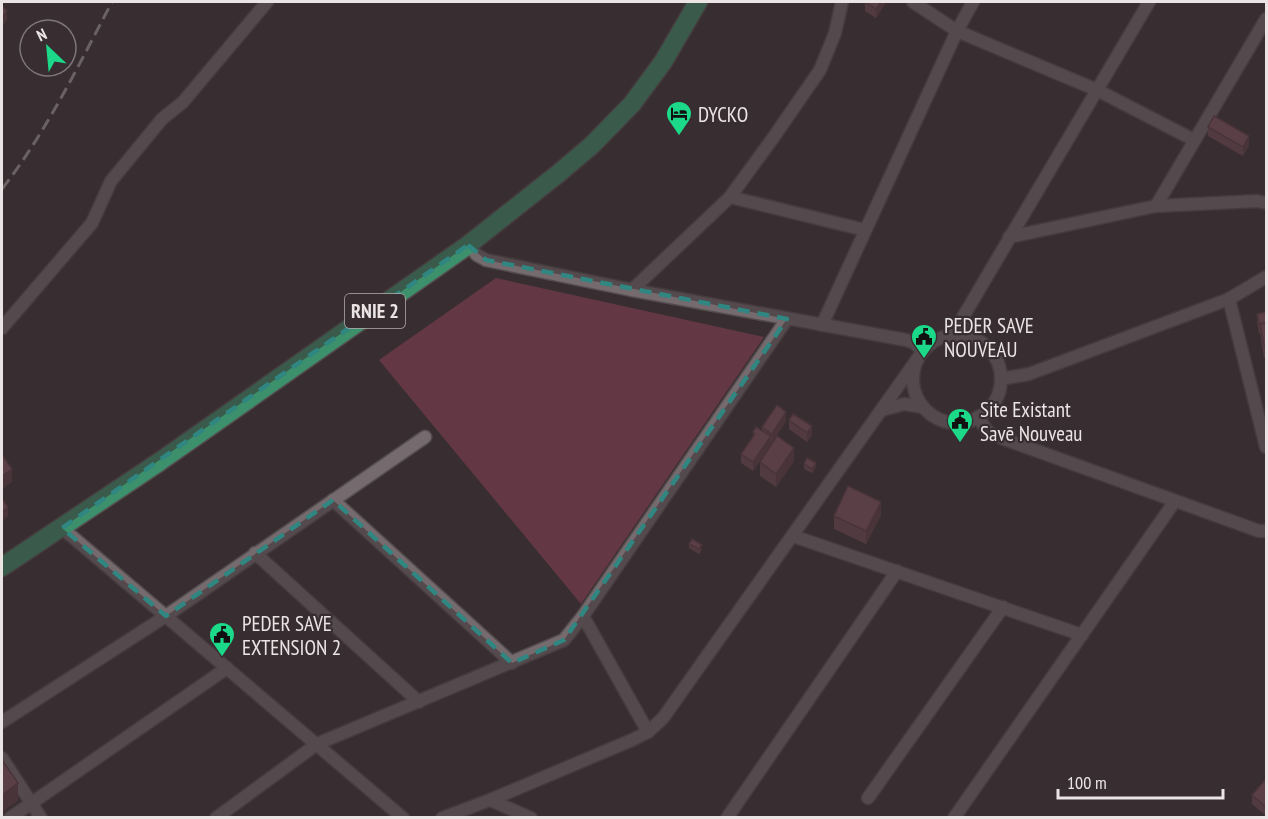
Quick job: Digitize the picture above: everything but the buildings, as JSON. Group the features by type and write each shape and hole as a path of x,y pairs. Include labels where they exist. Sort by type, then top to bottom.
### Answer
{"main road":[{"name":"RNIE 2","path":"2,567 63,528 468,245 559,173 611,126 639,95 663,62 698,2"}],"street":[{"path":"2,328 92,223 111,181 162,119 183,102 267,2"},
{"path":"632,290 730,197 820,70 835,33 842,2"},
{"path":"913,2 957,31 1097,90 1194,140"},
{"path":"822,324 957,31 974,2"},
{"path":"961,335 963,317 1149,2"},
{"path":"1156,206 1266,19"},
{"path":"730,197 865,230"},
{"path":"1009,237 1156,206 1266,202"},
{"path":"442,818 632,740 648,732 663,718 920,355 936,340 961,335 978,340 991,350 999,366 1001,379 996,399 991,406 970,421 953,423 936,418 918,400 913,383 915,366 920,355 914,342 632,290 486,260 477,255 468,245"},
{"path":"1001,379 1029,374 1229,299 1266,277"},
{"path":"1229,299 1266,447"},
{"path":"216,818 317,744 564,640 583,616 787,319"},
{"path":"881,411 904,404 923,407"},
{"path":"978,417 988,432 1263,531 1266,542"},
{"path":"2,722 166,616 425,437"},
{"path":"333,500 512,663"},
{"path":"954,818 1175,501"},
{"path":"63,528 403,818"},
{"path":"793,536 1082,635"},
{"path":"255,553 419,702"},
{"path":"727,818 897,571"},
{"path":"868,798 1003,607"},
{"path":"583,616 648,732"},
{"path":"10,818 227,668"},
{"path":"2,758 41,818"},
{"path":"490,800 531,818"}],"highlighted area":[{"path":"468,245 486,260 787,319 564,640 512,663 333,500 166,616 62,528 159,462"}],"shaded area":[{"path":"496,278 764,337 581,604 379,360"}],"railway":[{"path":"2,189 48,121 112,2"}],"place":[{"name":"DYCKO","path":"679,137"},
{"name":"PEDER SAVE NOUVEAU","path":"924,360"},
{"name":"Site Existant Savē Nouveau","path":"960,444"},
{"name":"PEDER SAVE EXTENSION 2","path":"222,658"}]}
